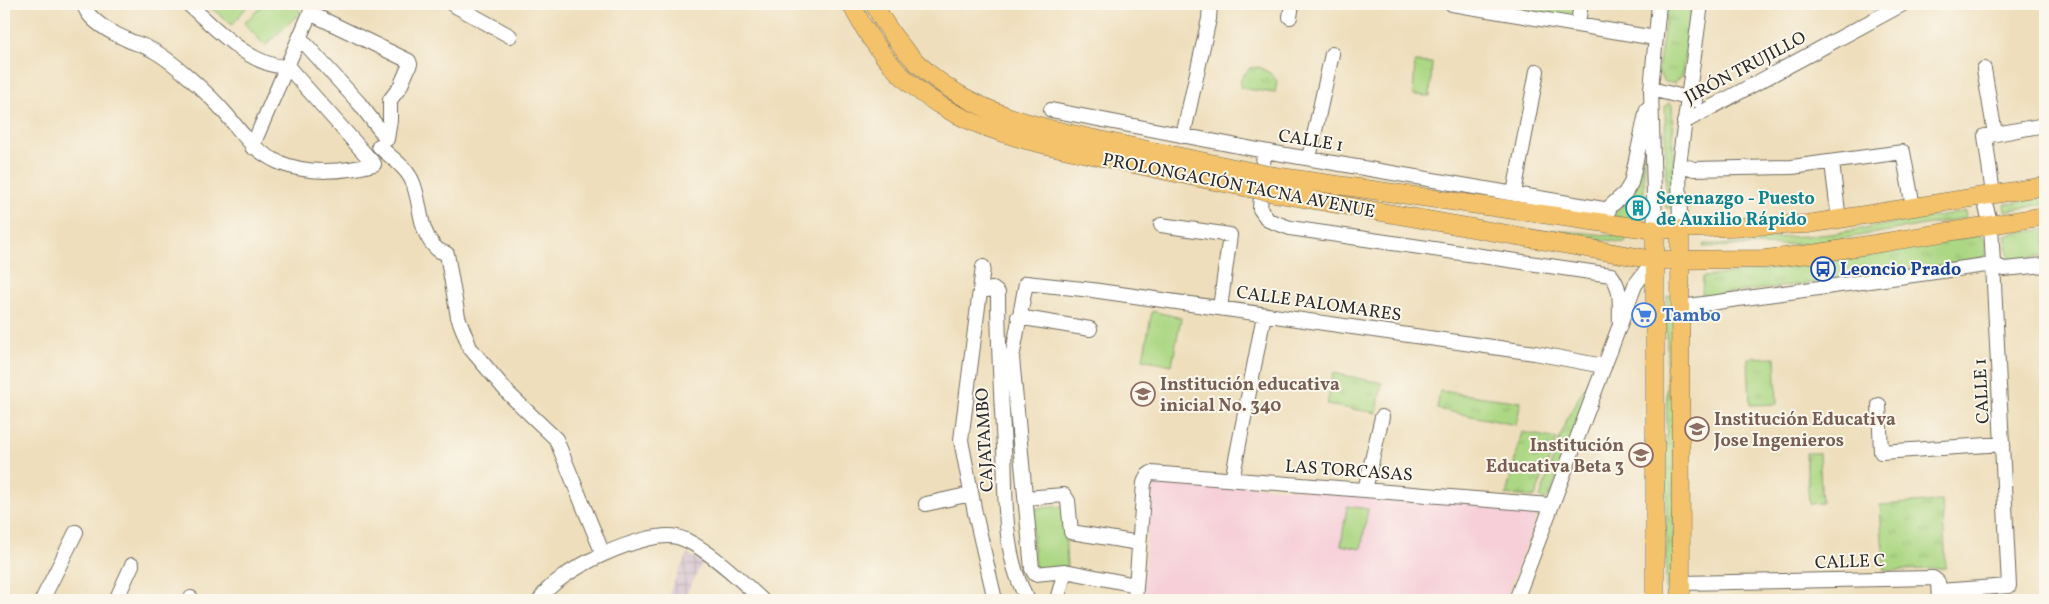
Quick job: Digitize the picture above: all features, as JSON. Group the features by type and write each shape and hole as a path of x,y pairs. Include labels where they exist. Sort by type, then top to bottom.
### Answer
{"main road":[{"name":"PROLONGACIÓN TACNA AVENUE","path":"852,4 880,52 895,68 927,97 963,118 1020,140 1249,180 1274,176 1590,223 1655,230 1800,224 1839,220 2045,186"},
{"name":"PROLONGACIÓN TACNA AVENUE","path":"874,4 897,40 923,68 945,86 993,112 1058,132 1249,180 1274,193 1654,260 1765,259 1819,253 2045,216"},
{"path":"1680,229 1681,592"},
{"path":"1655,230 1655,600"}],"street":[{"path":"84,4 93,18 114,34 148,48 170,62 226,114 252,147 277,162 306,170 352,170 374,164"},
{"path":"188,4 246,52 277,67 288,67 374,164"},
{"path":"452,4 510,36"},
{"path":"1184,136 1209,18 1210,4"},
{"path":"1452,4 1499,7 1654,38"},
{"path":"1578,23 1581,4"},
{"path":"1655,230 1651,89 1654,38 1659,4"},
{"path":"1680,229 1679,164 1701,4"},
{"name":"JIRÓN TRUJILLO","path":"1684,122 1887,8 1904,4"},
{"path":"252,147 301,39 312,8 409,61 410,64 400,87 390,100 390,120 374,164"},
{"path":"301,39 360,103 383,142 413,183 422,222 429,238 438,251 447,254 458,317 470,348 509,394 556,439 604,554"},
{"path":"1309,158 1332,54"},
{"path":"1984,69 1995,134 2045,126"},
{"path":"1514,193 1537,71"},
{"path":"1651,89 1712,105"},
{"path":"1590,223 1609,210 1625,193 1631,183 1651,89"},
{"path":"1051,110 1264,151"},
{"name":"CALLE 1","path":"1995,134 1984,136 1993,264 2009,586"},
{"name":"CALLE 1","path":"1609,210 1264,151 1260,209 1268,220 1290,228 1611,276 1618,284 1620,292 1620,325"},
{"path":"1679,164 1694,169 1734,170 1832,163 1903,152 1913,208"},
{"path":"1832,163 1839,220"},
{"path":"1160,225 1230,235 1220,308"},
{"path":"1516,600 1550,505 1635,285 1654,260"},
{"path":"1680,306 1993,264 2004,269 2045,265"},
{"path":"982,267 961,440 995,600"},
{"name":"CALLE PALOMARES","path":"1018,316 1025,285 1030,281 1547,354 1603,366"},
{"name":"CAJATAMBO","path":"980,291 993,289 998,293 998,358 1008,525 1017,578 1028,600"},
{"path":"1232,480 1264,315"},
{"path":"1090,329 1018,316 1012,358 1033,572 1065,571 1136,585"},
{"path":"1879,405 1881,452 2002,444"},
{"path":"1365,490 1382,417"},
{"name":"LAS TORCASAS","path":"1139,543 1144,483 1147,476 1151,473 1550,505"},
{"path":"926,504 971,494"},
{"path":"1025,498 1064,495 1068,500 1071,532 1139,543 1135,600"},
{"path":"42,600 76,532"},
{"path":"540,600 559,578 604,554 662,537 676,536 723,566 762,600"},
{"path":"116,600 132,566"},
{"path":"1057,600 1065,571"},
{"name":"CALLE C","path":"1681,592 1933,578 1938,582 1939,596 2009,586"}],"shaded area":[{"path":"1152,478 1540,508 1505,600 1142,600"},
{"path":"687,554 703,562 683,600 669,593"}],"green space":[{"path":"206,4 249,4 232,25"},
{"path":"264,4 293,4 301,12 265,46 244,23"},
{"path":"1503,4 1576,4 1574,18 1502,7"},
{"path":"1668,4 1692,4 1682,76 1674,83 1664,82 1658,71"},
{"path":"1415,62 1432,63 1430,96 1413,95"},
{"path":"1259,67 1270,73 1277,81 1275,93 1240,88 1241,78 1250,68"},
{"path":"1669,103 1672,105 1675,207 1666,208 1665,106"},
{"path":"1644,153 1644,215 1639,220 1610,216 1625,203 1634,189 1640,173 1642,154"},
{"path":"2045,197 2045,204 2005,211 2004,204"},
{"path":"1965,211 1966,218 1811,244 1703,247 1704,244 1746,244 1759,239 1832,234"},
{"path":"2045,229 2045,255 2010,261 2005,235"},
{"path":"1555,230 1626,237 1625,243 1555,232"},
{"path":"1980,235 1987,241 1986,256 1983,258 1876,276 1702,296 1703,277 1850,259"},
{"path":"1675,295 1673,600 1666,600 1667,296"},
{"path":"1152,311 1181,318 1172,365 1143,359"},
{"path":"1775,357 1777,404 1750,405 1748,358"},
{"path":"1594,371 1598,373 1550,495 1546,499 1540,498 1566,420"},
{"path":"1333,373 1382,383 1377,413 1327,405"},
{"path":"1440,391 1521,402 1516,425 1437,409"},
{"path":"1522,432 1557,439 1535,497 1506,495"},
{"path":"1806,453 1819,453 1822,503 1809,504"},
{"path":"1942,501 1946,568 1884,571 1880,505"},
{"path":"1064,506 1067,567 1035,569 1031,509"},
{"path":"1347,506 1368,509 1361,549 1341,545"}],"place":[{"name":"Serenazgo - Puesto de Auxilio Rápido","path":"1638,208"},
{"name":"Leoncio Prado","path":"1823,269"},
{"name":"Tambo","path":"1644,315"},
{"name":"Institución educativa inicial No. 340","path":"1143,394"},
{"name":"Institución Educativa Jose Ingenieros","path":"1697,429"},
{"name":"Institución Educativa Beta 3","path":"1641,455"}]}
